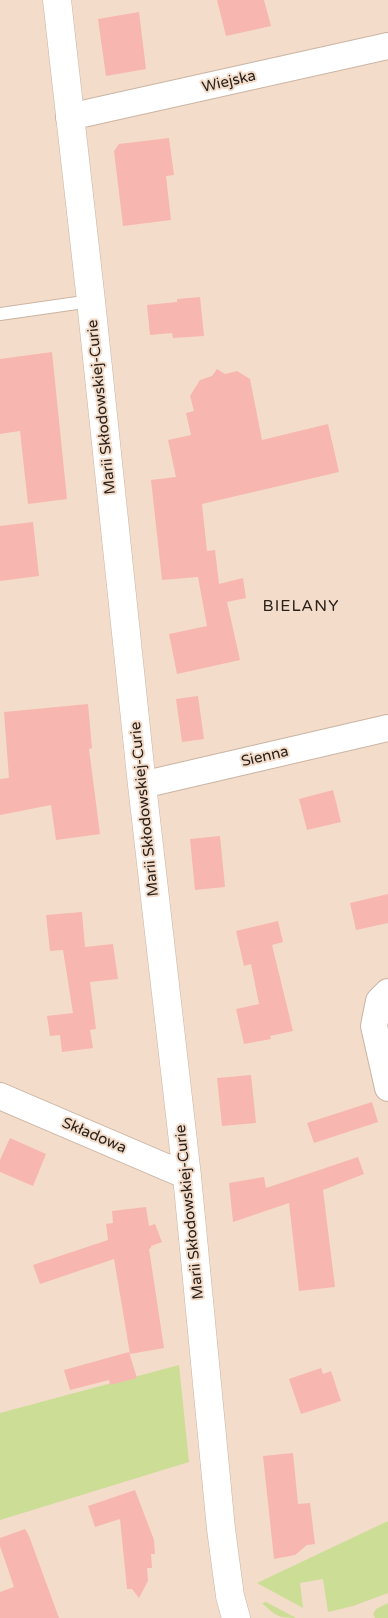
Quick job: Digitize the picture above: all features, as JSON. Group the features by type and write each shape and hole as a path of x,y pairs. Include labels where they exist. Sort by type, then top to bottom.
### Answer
{"street":[{"name":"Marii Skłodowskiej-Curie","path":"57,0 142,785 187,1176 221,1529 230,1596 236,1618"},
{"name":"Wiejska","path":"69,117 388,46"},
{"name":"Sienna","path":"142,785 388,728"},
{"path":"388,992 379,1000 374,1026 388,1088"},
{"name":"Składowa","path":"0,1096 187,1176"}],"lane":[{"path":"0,314 91,301"}],"green space":[{"path":"179,1365 189,1462 0,1520 0,1413"},
{"path":"388,1521 388,1593 353,1606 328,1612 323,1579 300,1583 303,1608 257,1583"},
{"path":"266,1602 296,1618 277,1615 262,1603"},
{"path":"388,1603 388,1618 375,1618 373,1614 376,1609"}],"building":[{"path":"217,0 264,0 271,26 226,36"},
{"path":"139,12 146,69 106,76 98,19"},
{"path":"169,138 174,175 166,176 171,220 123,226 114,151 119,144"},
{"path":"200,297 204,336 173,338 172,333 150,335 147,305 177,302 177,299"},
{"path":"52,352 67,499 28,504 20,431 0,434 0,359"},
{"path":"217,369 225,374 237,371 250,379 262,440 328,424 339,472 202,504 207,551 215,550 219,584 243,578 246,598 227,602 240,660 177,674 169,634 207,626 198,577 162,580 151,480 176,477 168,440 191,435 186,413 194,411 190,396 200,380 212,376"},
{"path":"33,522 39,576 0,581 0,526"},
{"path":"198,696 204,739 182,742 176,699"},
{"path":"88,704 92,748 89,749 100,834 56,840 51,805 0,815 0,779 9,778 4,712"},
{"path":"333,790 341,822 307,830 299,799"},
{"path":"220,836 225,887 195,890 190,839"},
{"path":"388,894 388,923 356,930 350,903"},
{"path":"82,912 85,947 113,944 118,979 90,982 96,1029 90,1030 93,1048 62,1052 60,1035 50,1036 47,1016 73,1013 63,950 50,951 46,915"},
{"path":"278,921 283,942 272,945 293,1031 270,1036 271,1039 244,1044 236,1009 259,1004 251,964 244,966 236,931"},
{"path":"251,1075 256,1123 222,1126 217,1078"},
{"path":"372,1102 378,1122 314,1143 307,1123"},
{"path":"10,1138 46,1154 33,1186 0,1172 0,1160"},
{"path":"358,1157 364,1174 323,1190 335,1287 299,1291 289,1203 233,1222 229,1183 264,1177 266,1188"},
{"path":"146,1207 149,1226 155,1224 162,1242 151,1246 149,1249 164,1348 130,1354 114,1259 40,1284 33,1265 108,1240 106,1224 113,1223 112,1211"},
{"path":"129,1352 137,1378 110,1385 109,1380 70,1390 64,1370"},
{"path":"321,1368 323,1374 331,1371 341,1401 301,1414 289,1379"},
{"path":"293,1453 298,1504 310,1503 315,1544 307,1545 295,1555 274,1559 263,1456"},
{"path":"135,1490 154,1540 155,1554 151,1554 152,1568 147,1568 148,1581 139,1598 132,1589 127,1589 120,1519 95,1527 88,1506"},
{"path":"25,1529 59,1618 0,1618 0,1592 14,1587 0,1546 0,1538"}],"district":[{"name":"BIELANY","path":"301,607"}]}
